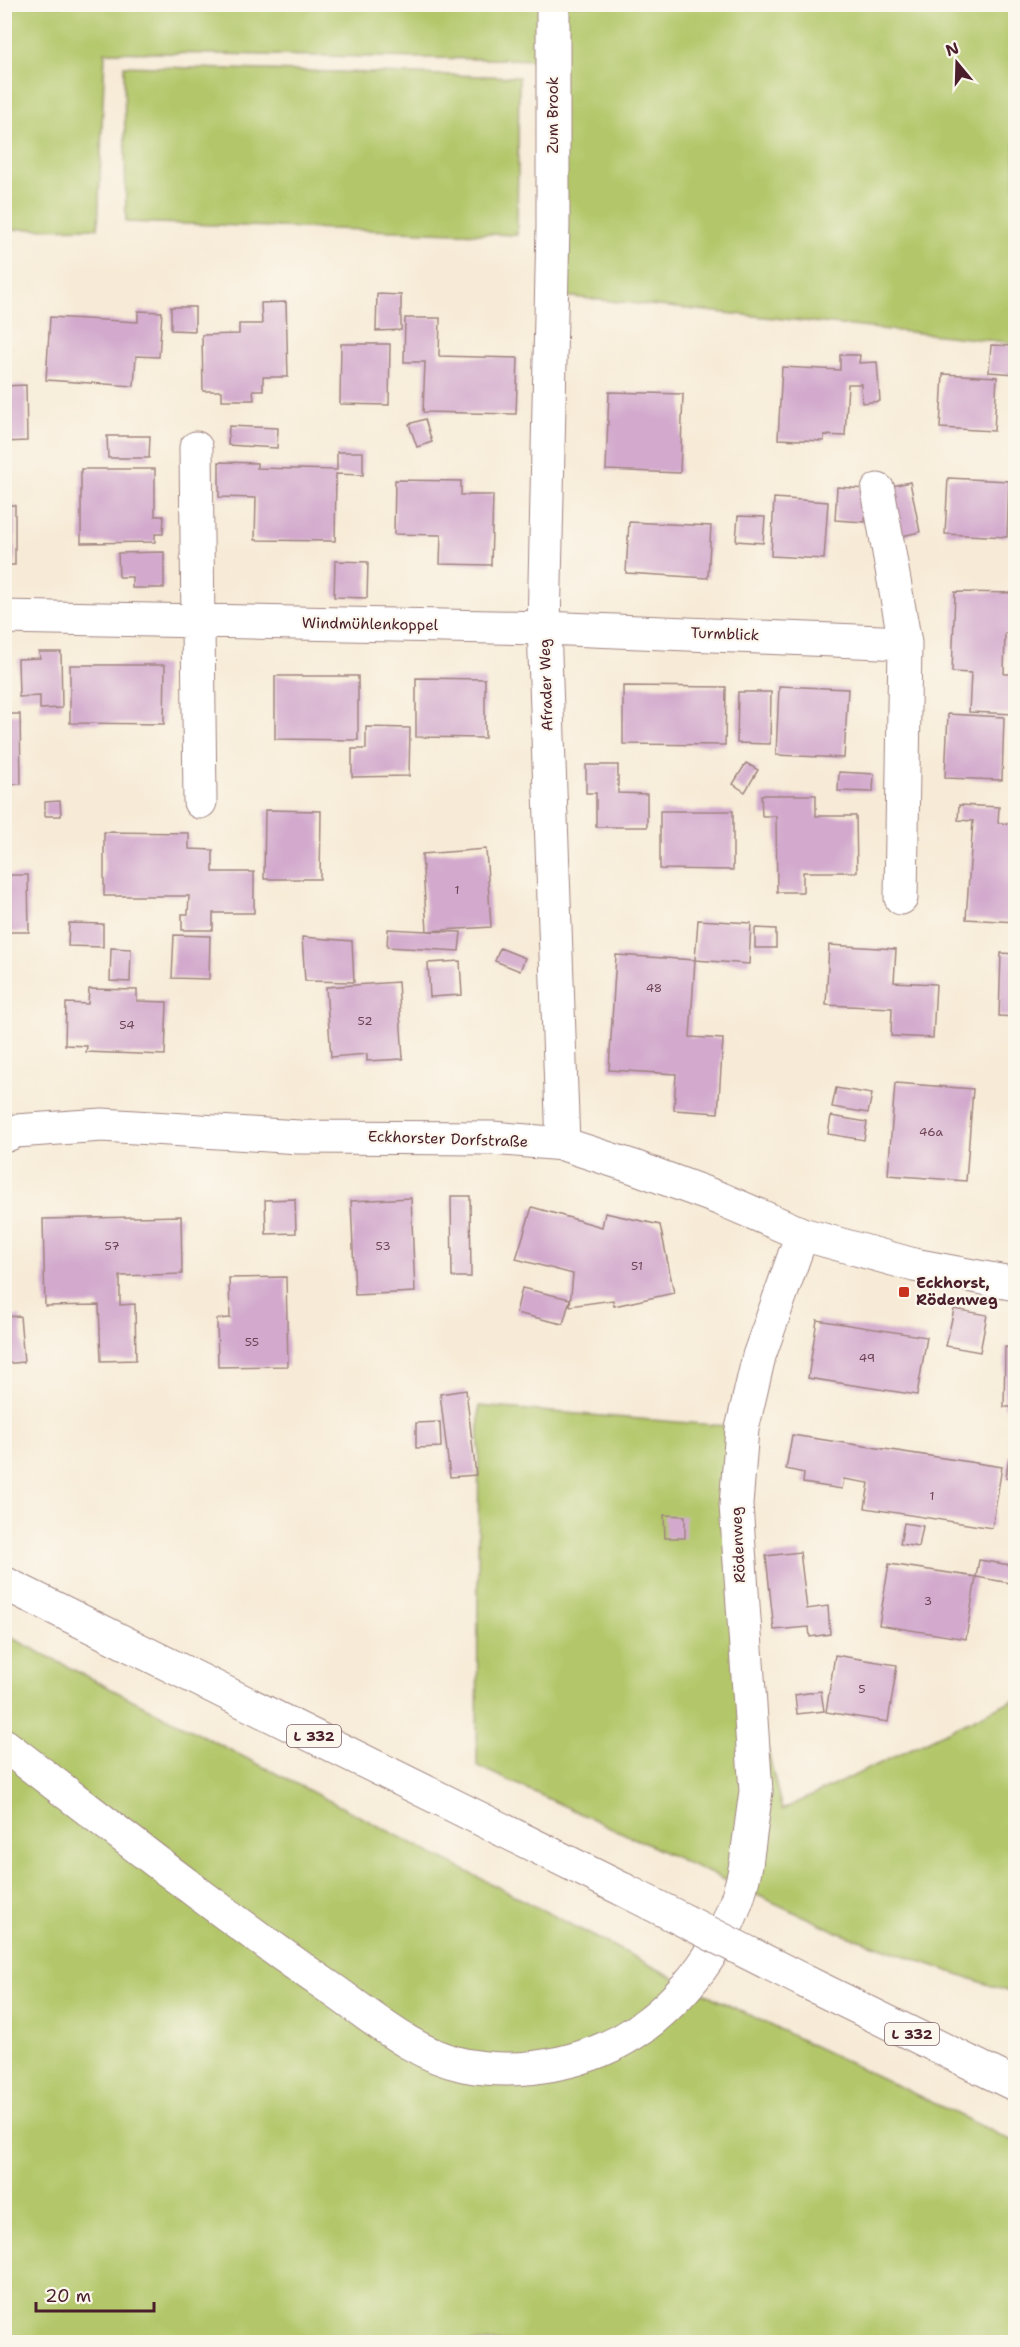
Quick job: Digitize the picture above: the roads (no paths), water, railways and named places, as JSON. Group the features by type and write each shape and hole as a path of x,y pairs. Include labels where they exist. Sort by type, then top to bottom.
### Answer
{"street":[{"name":"Zum Brook","path":"553,4 553,226"},
{"name":"Afrader Weg","path":"553,226 544,628 563,1144"},
{"path":"196,448 196,621 201,802"},
{"path":"878,490 905,643 901,898"},
{"name":"Windmühlenkoppel","path":"4,617 544,628"},
{"name":"Turmblick","path":"544,628 905,643"},
{"name":"Eckhorster Dorfstraße","path":"4,1136 16,1131 102,1125 299,1137 492,1138 563,1144 721,1199 802,1234 914,1265 1016,1284"},
{"name":"Rödenweg","path":"4,1745 248,1932 412,2045 463,2065 506,2069 540,2067 582,2058 634,2034 680,1996 722,1938 741,1889 756,1791 736,1505 742,1429 759,1356 802,1234"},
{"name":"L 332","path":"4,1583 1016,2085"}],"place":[{"name":"Eckhorst, Rödenweg","path":"904,1292"}]}
